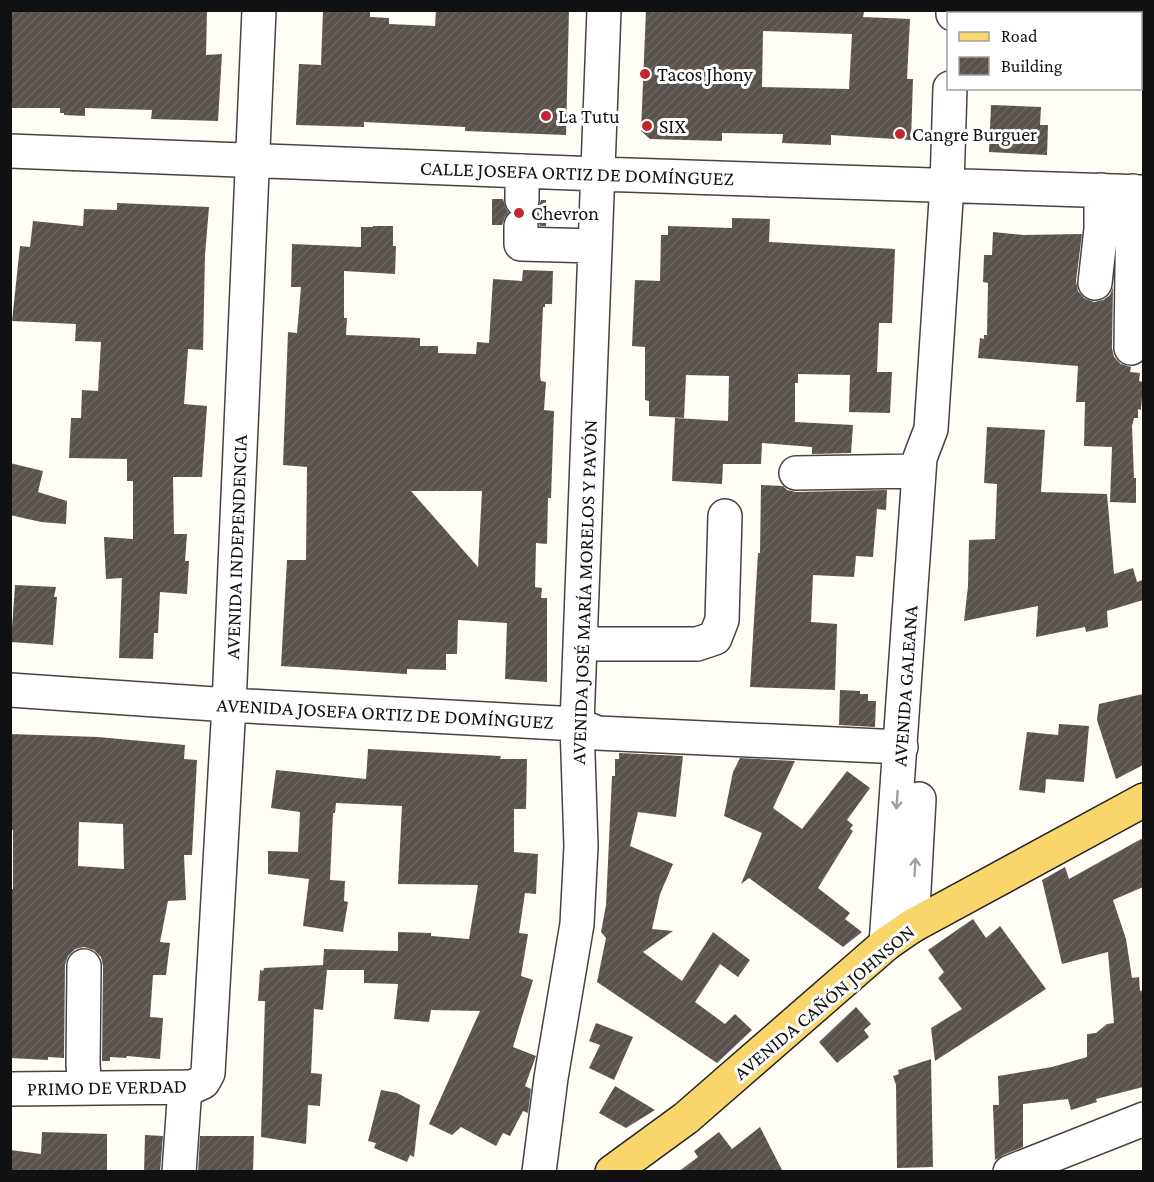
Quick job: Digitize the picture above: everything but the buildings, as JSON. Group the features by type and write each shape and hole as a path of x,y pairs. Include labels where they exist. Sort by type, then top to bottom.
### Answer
{"main road":[{"name":"AVENIDA CAÑÓN JOHNSON","path":"612,1172 687,1118 899,935 1143,800"}],"street":[{"name":"AVENIDA INDEPENDENCIA","path":"179,1172 194,1085 208,1073 229,705 259,10"},
{"name":"AVENIDA JOSÉ MARÍA MORELOS Y PAVÓN","path":"539,1172 551,1078 577,924 581,846 577,724 604,10"},
{"name":"AVENIDA GALEANA","path":"899,935 901,747 920,458 931,429 947,185 950,90"},
{"name":"CALLE JOSEFA ORTIZ DE DOMÍNGUEZ","path":"10,151 252,162 522,199 598,174 1138,192"},
{"path":"1095,283 1101,229 1101,190"},
{"path":"1131,348 1138,192"},
{"path":"522,199 521,244 595,246"},
{"name":"AVENIDA GALEANA","path":"899,935 940,457 931,429"},
{"path":"796,473 919,471"},
{"path":"580,644 697,644 715,638 722,620 725,516"},
{"name":"AVENIDA JOSEFA ORTIZ DE DOMÍNGUEZ","path":"10,690 229,705 577,724 597,733 901,747"},
{"path":"84,966 83,1064 85,1088"},
{"name":"PRIMO DE VERDAD","path":"10,1089 194,1085"},
{"path":"1010,1172 1143,1119"}],"place":[{"name":"Tacos Jhony","path":"645,74"},
{"name":"La Tutu","path":"546,116"},
{"name":"SIX","path":"647,126"},
{"name":"Cangre Burguer","path":"900,134"},
{"name":"Chevron","path":"519,213"}]}
